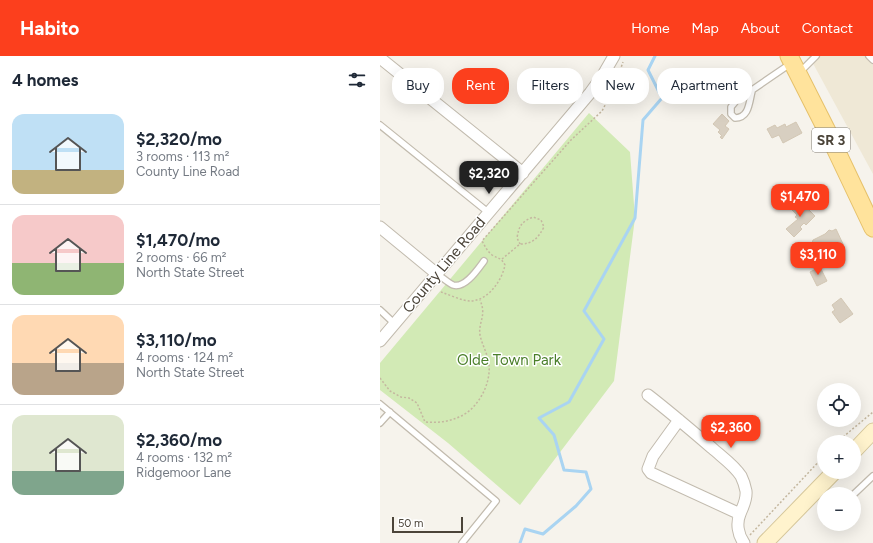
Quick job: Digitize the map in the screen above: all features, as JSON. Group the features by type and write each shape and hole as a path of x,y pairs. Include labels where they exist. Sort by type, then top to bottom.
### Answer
{"main road":[{"name":"SR 3","path":"793,62 873,228"},
{"path":"861,444 873,431"},
{"path":"765,543 827,479"}],"street":[{"name":"County Line Road","path":"380,341 590,93 603,75 613,57"},
{"path":"380,58 523,173"},
{"path":"380,227 437,274"},
{"path":"648,395 731,465 741,477 746,490 746,498 738,524 740,538 744,542"},
{"path":"679,420 653,456 648,469 651,473 740,514"}],"lane":[{"path":"752,92 748,110 744,116 734,118 731,114 731,107 736,101 752,92 793,62 816,56"},
{"path":"869,56 873,60"},
{"path":"380,125 489,213"},
{"path":"437,274 453,285 460,286 466,282 484,261"},
{"path":"380,310 395,324"},
{"path":"380,404 496,501 462,543"},
{"path":"380,423 390,412"},
{"path":"861,487 873,476"}],"path":[{"path":"441,292 470,301 480,300 494,288 503,275 505,265 502,259 493,256 482,241 571,140 602,111 613,90 625,56"},
{"path":"502,259 520,244 527,244 539,236 544,227 541,220 533,217 524,221 518,230 517,238 520,244"},
{"path":"380,378 390,391 401,397 409,398 416,403 425,422 449,421 460,417 477,404 486,383 489,366 486,351 480,336 483,305 480,300"},
{"path":"846,435 873,412"},
{"path":"744,542 817,464"}],"shaded area":[{"path":"809,56 873,56 873,174"}],"green space":[{"name":"Olde Town Park","path":"589,113 630,152 635,218 614,381 520,505 448,443 380,390 380,363"}],"building":[{"path":"722,114 729,121 725,126 729,129 722,139 720,137 722,136 718,132 720,130 713,124"},
{"path":"796,122 802,133 783,143 779,135 772,138 767,129 775,125 777,128 785,124 786,127"},
{"path":"800,201 815,216 806,225 804,223 800,227 802,229 794,237 786,229 798,219 795,217 797,215 791,209"},
{"path":"836,229 843,244 830,250 829,249 819,256 818,254 814,256 810,249 814,247 812,243 813,240 825,234 829,230 832,231"},
{"path":"820,267 827,281 817,286 810,272"},
{"path":"841,298 853,314 840,323 832,312 835,310 832,305"}],"waterway":[{"path":"520,543 525,529 543,534 576,506 591,489 586,472 564,470 554,435 539,418 569,402 604,339 584,311 635,218 643,120 662,98 648,70 655,56"}]}
